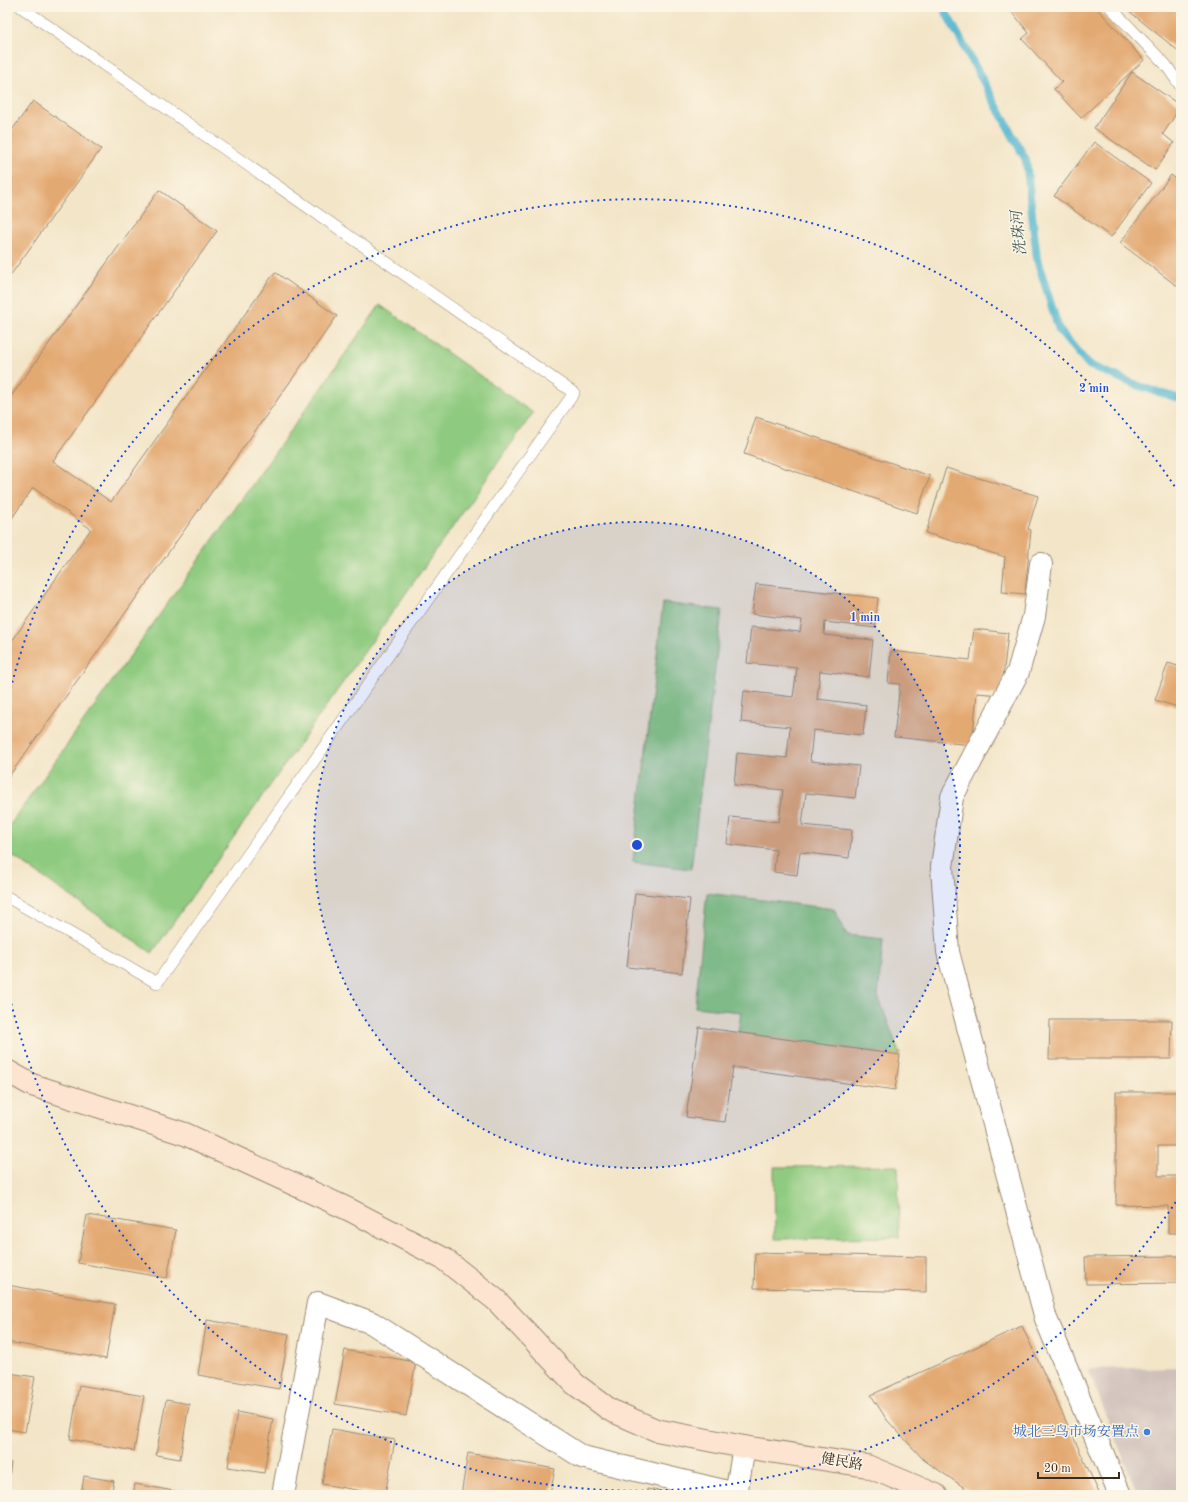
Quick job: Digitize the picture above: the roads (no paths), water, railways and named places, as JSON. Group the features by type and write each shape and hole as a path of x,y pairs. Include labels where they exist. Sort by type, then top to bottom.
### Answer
{"street":[{"path":"1041,564 1034,616 1018,672 952,797 942,867 948,952 1046,1319 1120,1495"},
{"name":"健民路","path":"7,1071 32,1085 185,1134 350,1210 444,1259 496,1300 575,1384 610,1410 656,1430 744,1447 867,1466 936,1495"},
{"path":"283,1495 318,1303 372,1323 582,1457 736,1495 744,1447"}],"lane":[{"path":"7,898 157,983 574,393 21,7"},
{"path":"1110,7 1166,65 1181,88"}],"waterway":[{"name":"洗珠河","path":"943,7 1026,160 1037,259 1059,330 1089,365 1139,386 1181,399"}],"place":[{"name":"城北三鸟市场安置点","path":"1147,1432"}]}
